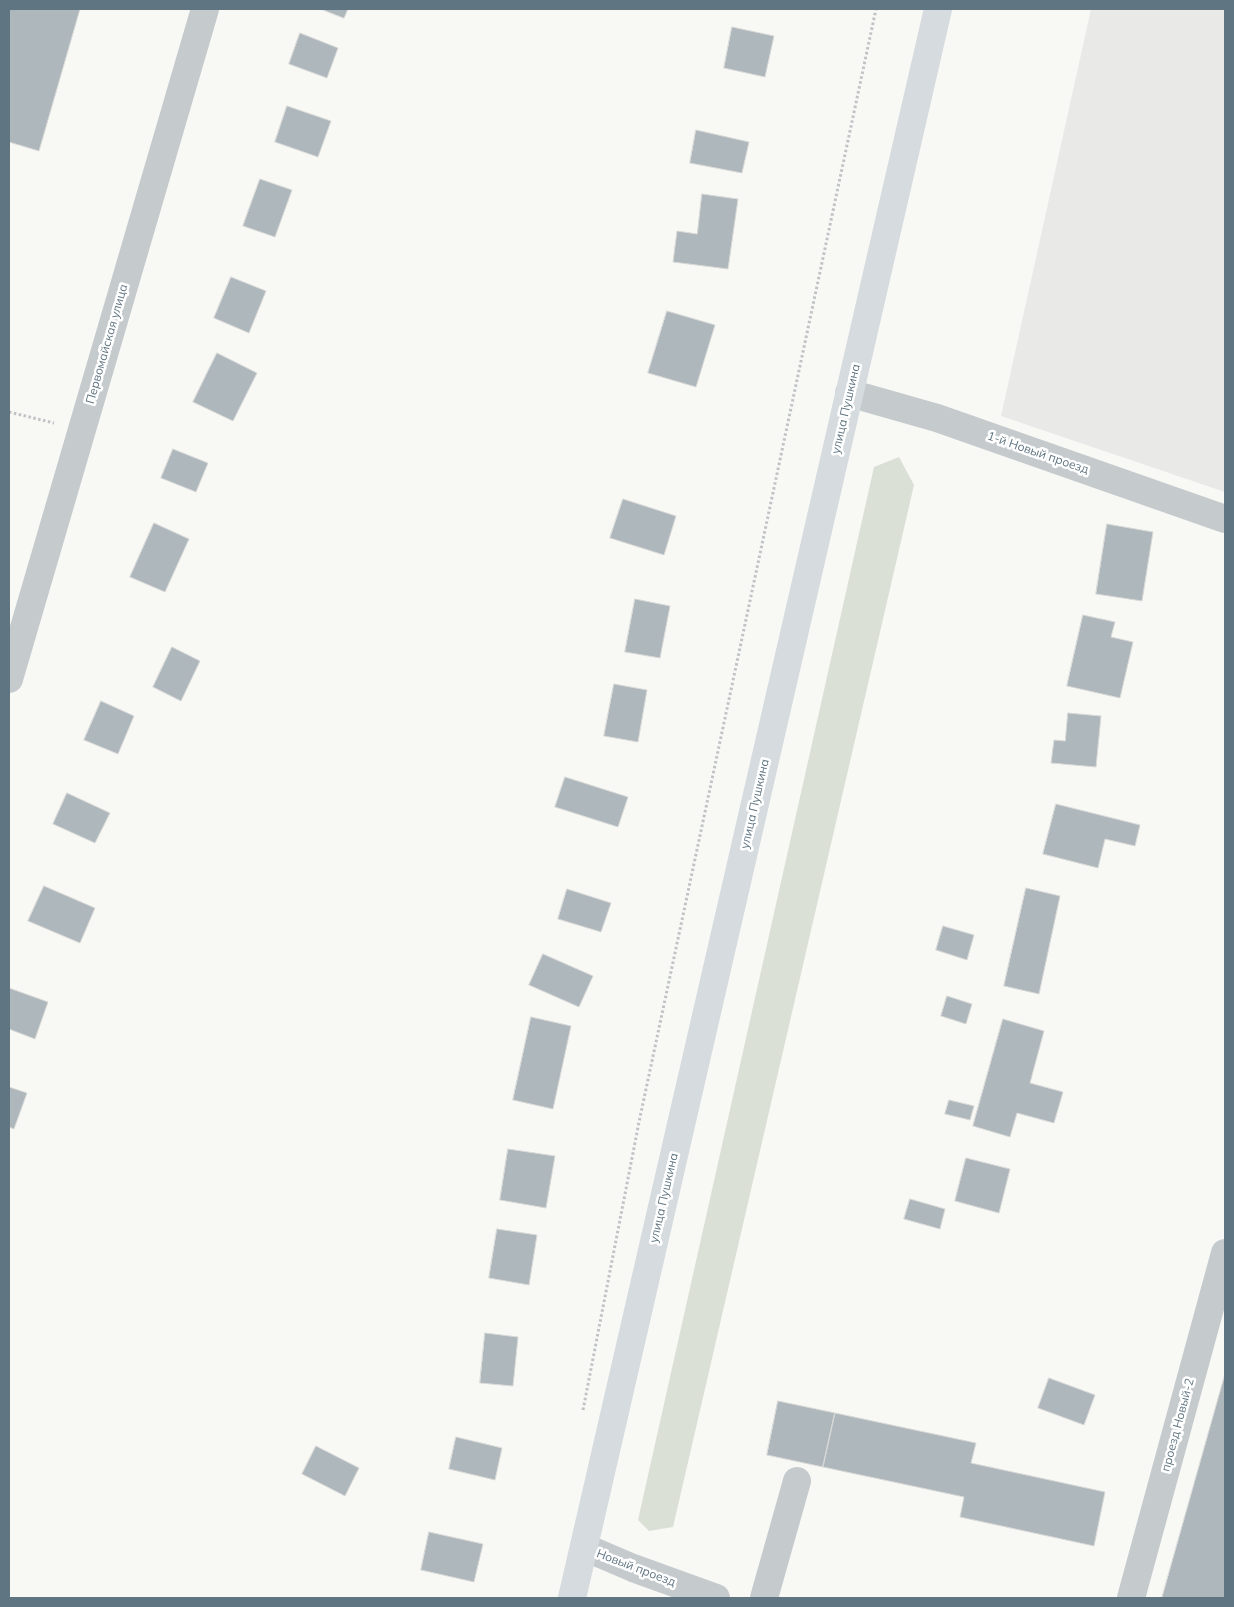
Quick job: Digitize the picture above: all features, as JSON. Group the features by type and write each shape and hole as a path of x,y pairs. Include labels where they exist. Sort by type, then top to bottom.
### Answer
{"main road":[{"name":"улица Пушкина","path":"572,1598 938,9"}],"street":[{"name":"Первомайская улица","path":"9,679 205,9"},
{"name":"1-й Новый проезд","path":"849,393 937,418 1225,519"},
{"name":"проезд Новый-2","path":"1131,1598 1225,1252"},
{"path":"764,1598 797,1481"},
{"name":"Новый проезд","path":"584,1547 633,1568 716,1598"}],"path":[{"path":"582,1412 639,1122 876,9"},
{"path":"9,412 82,430"}],"shaded area":[{"path":"1091,9 1225,9 1225,492 1001,416"},
{"path":"899,457 914,485 673,1527 649,1531 638,1520 874,467"}],"building":[{"path":"9,9 80,9 39,151 9,142"},
{"path":"321,9 348,9 344,18"},
{"path":"732,27 774,36 765,77 724,68"},
{"path":"300,33 338,48 327,78 289,64"},
{"path":"287,106 331,121 318,157 275,142"},
{"path":"696,130 749,142 742,173 690,163"},
{"path":"260,179 292,190 275,237 243,226"},
{"path":"702,194 738,199 728,269 673,262 677,231 697,234"},
{"path":"231,277 266,291 249,333 214,318"},
{"path":"667,311 715,325 696,387 648,373"},
{"path":"217,353 257,373 233,421 193,402"},
{"path":"173,449 208,463 196,492 161,478"},
{"path":"623,499 676,516 664,555 610,538"},
{"path":"154,523 189,539 165,592 130,577"},
{"path":"1107,524 1153,532 1142,601 1096,594"},
{"path":"635,599 670,606 660,658 625,652"},
{"path":"1083,615 1115,622 1111,637 1133,642 1120,698 1067,686"},
{"path":"172,647 200,661 181,701 153,687"},
{"path":"614,684 647,690 638,742 604,736"},
{"path":"101,701 134,716 118,754 84,740"},
{"path":"1068,713 1101,716 1096,767 1051,763 1054,740 1065,741"},
{"path":"565,777 628,797 618,827 555,807"},
{"path":"67,793 110,813 95,843 53,824"},
{"path":"1056,804 1140,825 1135,846 1105,839 1098,868 1043,854"},
{"path":"44,886 95,908 80,943 28,921"},
{"path":"1026,888 1060,896 1039,994 1004,986"},
{"path":"567,889 611,903 601,932 558,919"},
{"path":"943,926 974,935 967,960 936,950"},
{"path":"543,954 593,976 579,1007 529,985"},
{"path":"9,988 48,1002 35,1039 9,1029"},
{"path":"947,996 972,1004 966,1024 941,1016"},
{"path":"531,1017 571,1026 553,1109 513,1100"},
{"path":"1003,1019 1044,1031 1030,1083 1063,1092 1054,1123 1017,1113 1010,1137 973,1126"},
{"path":"9,1087 27,1093 14,1129 9,1127"},
{"path":"949,1100 974,1106 970,1120 945,1114"},
{"path":"508,1149 555,1156 546,1208 500,1200"},
{"path":"966,1158 1010,1169 999,1213 955,1201"},
{"path":"910,1199 945,1209 940,1229 904,1219"},
{"path":"497,1229 537,1235 529,1285 489,1278"},
{"path":"485,1333 518,1337 513,1386 480,1383"},
{"path":"1225,1374 1225,1598 1162,1598"},
{"path":"1049,1378 1095,1395 1084,1425 1038,1408"},
{"path":"778,1401 835,1413 823,1467 767,1455"},
{"path":"835,1413 976,1443 971,1463 1105,1492 1094,1546 960,1517 964,1497 823,1467"},
{"path":"456,1437 502,1448 495,1480 449,1469"},
{"path":"316,1446 359,1468 345,1496 302,1474"},
{"path":"429,1532 483,1544 474,1582 421,1570"}]}
